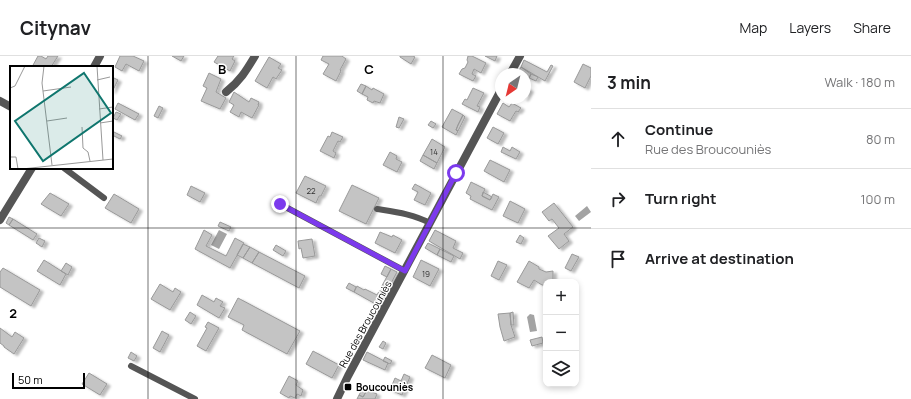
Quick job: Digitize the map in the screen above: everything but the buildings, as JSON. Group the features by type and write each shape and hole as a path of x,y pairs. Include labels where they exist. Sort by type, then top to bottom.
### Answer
{"street":[{"path":"95,66 100,56"},
{"path":"226,92 238,82 255,56"},
{"path":"513,68 520,56"},
{"path":"0,101 10,106"},
{"name":"Rue des Broucouniès","path":"337,399 495,101"},
{"path":"0,220 31,169"}],"lane":[{"path":"65,169 104,198"},
{"path":"280,204 405,271"},
{"path":"377,209 418,216 430,222"},
{"path":"131,366 195,399"}],"shaded area":[{"path":"587,206 591,212 579,221 575,216"},
{"path":"219,230 227,234 219,249 211,245"},
{"path":"530,314 534,315 537,331 530,332 527,317"}],"place":[{"name":"Boucouniès","path":"348,387"}],"route":[{"path":"280,204 405,271 456,173"}]}
